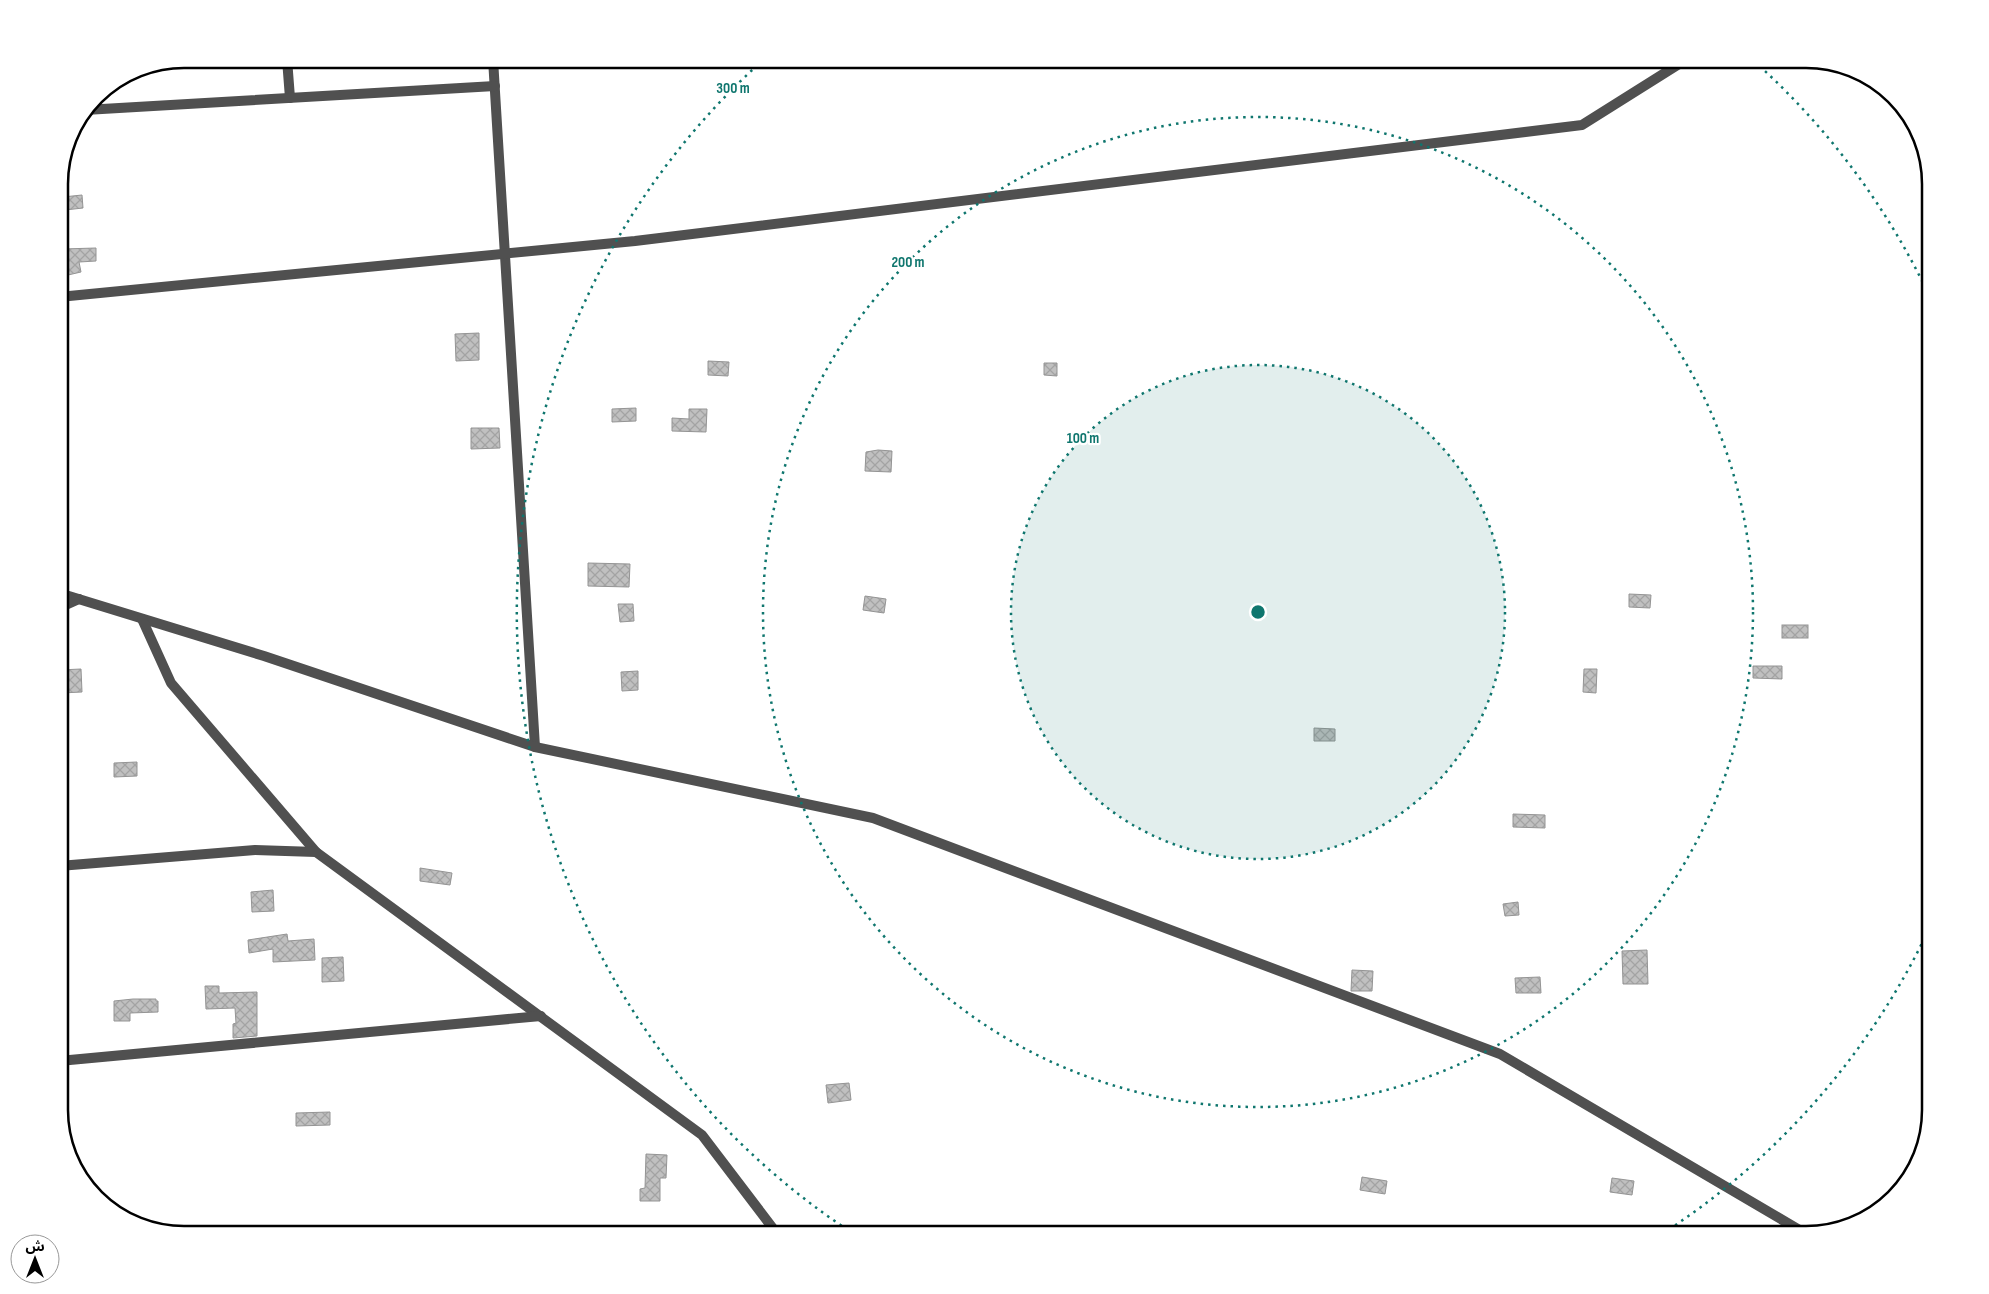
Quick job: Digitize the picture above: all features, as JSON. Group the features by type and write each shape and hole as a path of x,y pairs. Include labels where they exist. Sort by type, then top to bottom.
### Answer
{"street":[{"path":"288,68 290,98"},
{"path":"494,68 535,747"},
{"path":"68,296 635,241 1582,125 1673,68"},
{"path":"94,110 495,86"},
{"path":"68,596 264,656 535,747 873,818 1500,1054 1793,1226"},
{"path":"68,604 79,599"},
{"path":"142,618 171,683 316,852 702,1135 771,1226"},
{"path":"68,865 255,850 316,852"},
{"path":"68,1060 541,1016"}],"building":[{"path":"82,195 83,208 68,210 68,196"},
{"path":"96,248 96,261 79,262 81,272 68,275 68,249"},
{"path":"479,333 479,360 456,361 455,334"},
{"path":"708,361 729,362 728,376 708,375"},
{"path":"1044,363 1057,363 1057,376 1044,375"},
{"path":"636,408 636,421 612,422 612,409"},
{"path":"689,409 707,409 706,432 672,431 672,418 689,419"},
{"path":"471,428 499,428 500,448 471,449"},
{"path":"878,450 892,451 891,472 865,471 866,452"},
{"path":"588,563 630,564 629,587 588,586"},
{"path":"1629,594 1651,595 1650,608 1629,607"},
{"path":"865,596 886,599 884,613 863,610"},
{"path":"618,604 633,604 634,621 620,622"},
{"path":"1782,625 1808,625 1808,638 1782,638"},
{"path":"1753,666 1782,666 1782,679 1753,678"},
{"path":"81,669 82,692 68,693 68,670"},
{"path":"1584,669 1597,669 1596,693 1583,692"},
{"path":"638,671 638,690 622,691 621,672"},
{"path":"1314,728 1335,729 1335,741 1314,741"},
{"path":"137,762 137,776 114,777 114,763"},
{"path":"1513,814 1545,815 1545,828 1513,827"},
{"path":"420,868 452,873 450,885 420,881"},
{"path":"273,890 274,911 252,912 251,892"},
{"path":"1518,902 1519,915 1505,916 1503,904"},
{"path":"287,934 288,941 314,939 315,960 273,962 273,949 249,953 248,940"},
{"path":"1647,950 1648,984 1623,984 1622,951"},
{"path":"343,957 344,981 322,982 322,958"},
{"path":"1352,970 1373,971 1372,991 1351,991"},
{"path":"1540,977 1541,993 1516,993 1515,978"},
{"path":"205,986 219,986 219,993 257,992 257,1036 233,1038 233,1024 236,1023 235,1008 206,1009"},
{"path":"156,999 158,1001 158,1012 130,1013 130,1021 114,1021 114,1001"},
{"path":"849,1083 851,1100 828,1103 826,1085"},
{"path":"330,1112 330,1125 296,1126 296,1113"},
{"path":"646,1154 667,1155 666,1178 660,1178 660,1201 640,1201 640,1189 645,1188"},
{"path":"1362,1177 1387,1181 1385,1194 1360,1190"},
{"path":"1612,1178 1634,1181 1632,1195 1610,1192"}]}
